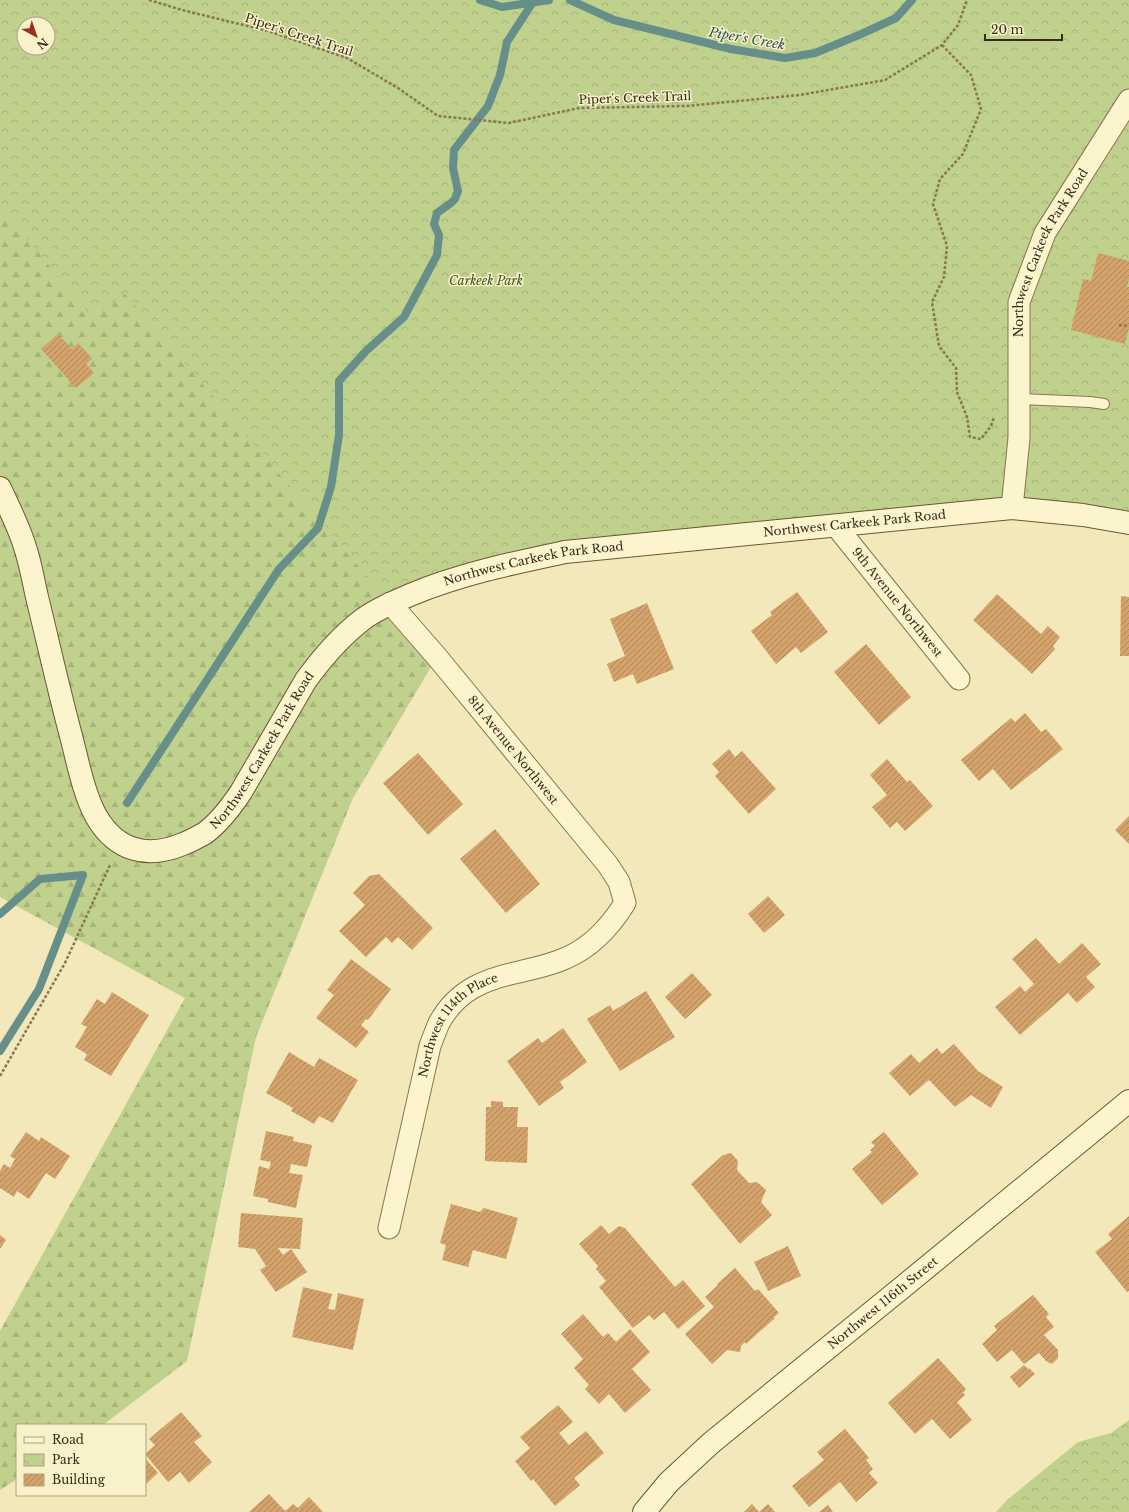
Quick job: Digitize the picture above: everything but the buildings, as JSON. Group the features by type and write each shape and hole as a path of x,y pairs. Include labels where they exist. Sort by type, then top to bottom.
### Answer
{"street":[{"name":"Northwest Carkeek Park Road","path":"0,488 24,543 66,719 86,790 96,815 107,830 120,843 135,850 151,852 166,850 192,840 205,833 231,807 306,680 318,664 346,634 363,619 390,603 460,577 495,567 565,552 1012,508 1019,438 1019,302 1045,233 1129,100"},
{"path":"1012,508 1083,515 1129,523"},
{"name":"9th Avenue Northwest","path":"836,526 960,679"},
{"name":"8th Avenue Northwest","path":"390,603 437,657 608,865 620,882 625,903"},
{"name":"Northwest 114th Place","path":"389,1228 430,1046 439,1023 450,1007 472,987 492,978 550,964 581,951 594,941 612,923 625,903"},
{"name":"Northwest 116th Street","path":"644,1512 669,1482 710,1443 1129,1101"}],"lane":[{"path":"1020,398 1104,404"}],"path":[{"name":"Piper's Creek Trail","path":"149,0 182,10 268,31 347,58 398,88 438,116 509,123 580,108 686,106 800,95 885,80 942,45 958,25 967,0"},
{"path":"942,45 971,75 981,109 964,154 940,179 933,204 947,246 944,277 932,302 940,346 956,368 957,392 967,417 970,437 981,439"},
{"path":"1119,325 1129,326"},
{"path":"0,1076 65,963 120,843"}],"green space":[{"name":"Carkeek Park","path":"0,0 25,85 1129,0 1012,508 565,552 390,603 437,657 353,798 256,1037 187,1361 104,1424 16,1424 16,1480 0,1490 0,1331 185,998 0,897"},
{"name":"Carkeek Park","path":"0,0 1129,0 1129,523 1012,508 565,552 390,603 125,294 92,318 0,205"},
{"path":"1129,1420 1129,1512 996,1512 1007,1500 1078,1442 1111,1433"}],"waterway":[{"name":"Piper's Creek","path":"480,0 502,7 549,0"},
{"name":"Piper's Creek","path":"570,0 614,20 731,49 785,58 815,53 859,35 896,18 912,0"},
{"path":"127,803 279,569 318,528 331,487 339,435 339,381 366,351 404,317 437,255 439,235 434,224 437,213 455,199 458,191 453,168 454,150 488,106 500,75 507,42 533,2"},
{"path":"0,914 40,879 83,875 39,989 0,1051"}]}
